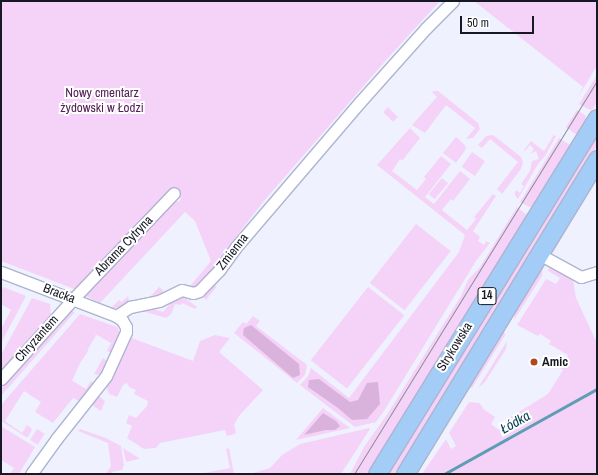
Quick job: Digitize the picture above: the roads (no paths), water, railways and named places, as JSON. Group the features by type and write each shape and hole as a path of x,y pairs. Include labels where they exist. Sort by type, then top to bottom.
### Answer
{"main road":[{"name":"Strykowska","path":"377,474 597,118"},
{"name":"Strykowska","path":"405,474 506,311 597,159"}],"street":[{"name":"Zmienna","path":"116,316 124,309 132,306 159,301 182,290 195,293 203,287 220,269 236,247 359,103 426,28 453,1"},
{"name":"Abrama Cytryna","path":"73,299 174,193"},
{"path":"539,254 581,278 597,272"},
{"name":"Bracka","path":"1,272 116,316"},
{"name":"Chryzantem","path":"1,379 73,299"},
{"path":"31,474 57,438 109,372 126,332 124,323 116,316"}],"waterway":[{"name":"Łódka","path":"444,474 597,389"}],"tram line":[{"path":"354,474 597,81"}],"place":[{"name":"Amic","path":"534,362"}],"park label":[{"name":"Nowy cmentarz żydowski w Łodzi","path":"102,102"}]}
